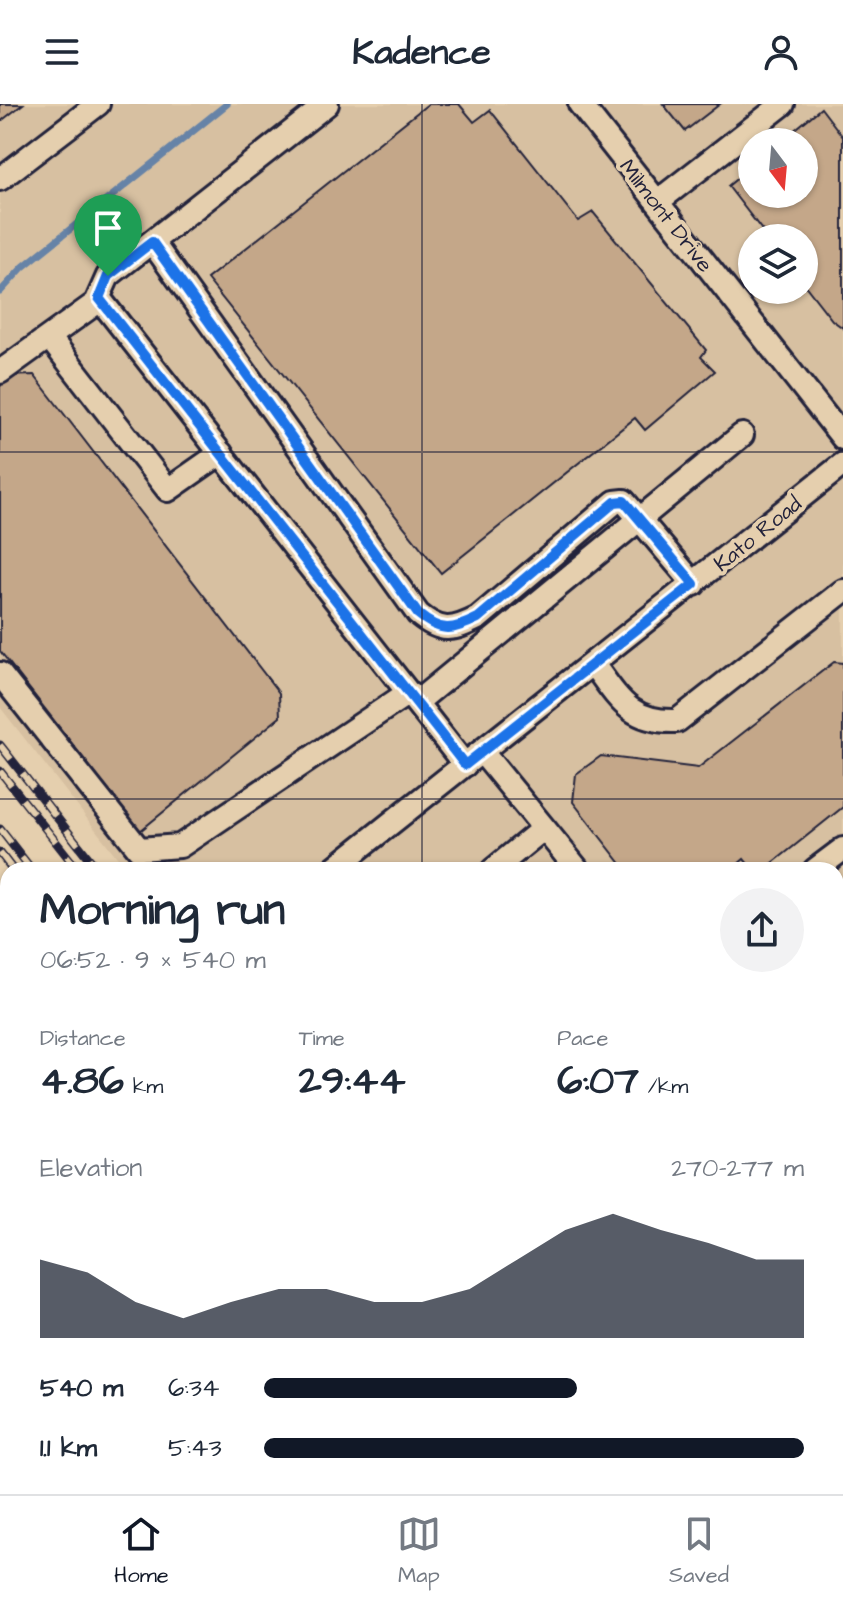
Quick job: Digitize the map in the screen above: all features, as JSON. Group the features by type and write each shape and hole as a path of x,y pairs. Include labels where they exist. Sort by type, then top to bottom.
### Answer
{"street":[{"path":"0,179 98,104"},
{"path":"0,372 96,303 108,276 327,104"},
{"name":"Milmont Drive","path":"580,104 843,438"},
{"path":"657,202 783,104"},
{"path":"152,242 409,602 433,627 459,628 478,618 615,502 624,501 694,584"},
{"path":"99,298 413,697 544,828 572,862"},
{"path":"49,337 168,490 221,453"},
{"path":"0,674 139,849 180,846 402,697 423,697 742,435"},
{"name":"Kato Road","path":"342,862 843,464"},
{"path":"593,664 621,703 642,718 656,722 677,721 843,591"},
{"path":"503,862 544,828"},
{"path":"826,862 843,849"}],"shaded area":[{"path":"0,104 843,104 843,862 121,862 0,707"}],"building":[{"path":"0,104 23,104 0,122"},
{"path":"428,104 459,104 474,122 490,110 578,221 593,212 706,350 701,357 715,371 645,430 635,418 441,573 207,279"},
{"path":"663,104 720,104 685,131"},
{"path":"821,108 843,137 843,328 818,302 818,224 757,224 745,208 818,208 818,128 797,128"},
{"path":"738,178 738,199 728,186"},
{"path":"34,375 279,693 280,717 140,831 0,651 0,387 7,376"},
{"path":"834,662 843,663 843,807 774,862 746,862 744,859 740,862 620,862 573,802 576,774 601,756 698,768"}],"waterway":[{"path":"0,292 23,267 227,104"}],"railway":[{"path":"0,745 92,862"},
{"path":"0,771 72,862"},
{"path":"0,829 26,862"},
{"path":"0,853 7,862"}],"route":[{"path":"152,242 418,614 433,627 459,628 478,618 615,502 624,501 694,584 465,765 99,298 108,276 152,242"}]}
